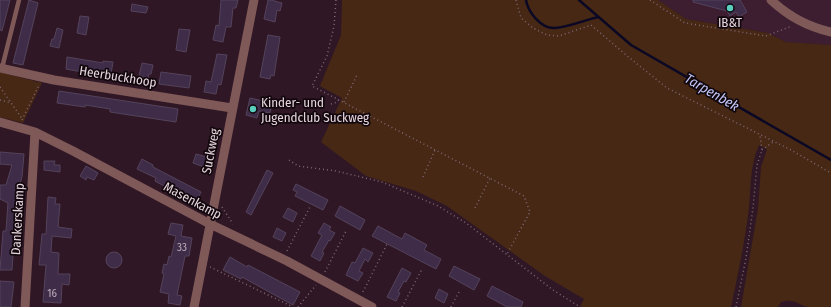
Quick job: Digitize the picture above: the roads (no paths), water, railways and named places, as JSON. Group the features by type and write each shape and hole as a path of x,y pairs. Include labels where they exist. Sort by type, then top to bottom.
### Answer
{"street":[{"name":"Suckweg","path":"194,307 254,0"},
{"path":"771,0 781,9 801,22 831,32"},
{"name":"Heerbuckhoop","path":"1,68 42,78 232,108"},
{"name":"Masenkamp","path":"0,122 21,123 35,132 210,224 283,259 372,307"},
{"name":"Dankerskamp","path":"25,307 35,132"}],"lane":[{"path":"1,68 19,0"}],"waterway":[{"name":"Tarpenbek","path":"526,0 529,10 536,19 540,23 550,28 566,26 598,17"},
{"name":"Tarpenbek","path":"579,0 631,45 831,160"}],"place":[{"name":"IB&T","path":"730,8"},
{"name":"Kinder- und Jugendclub Suckweg","path":"253,109"}]}
